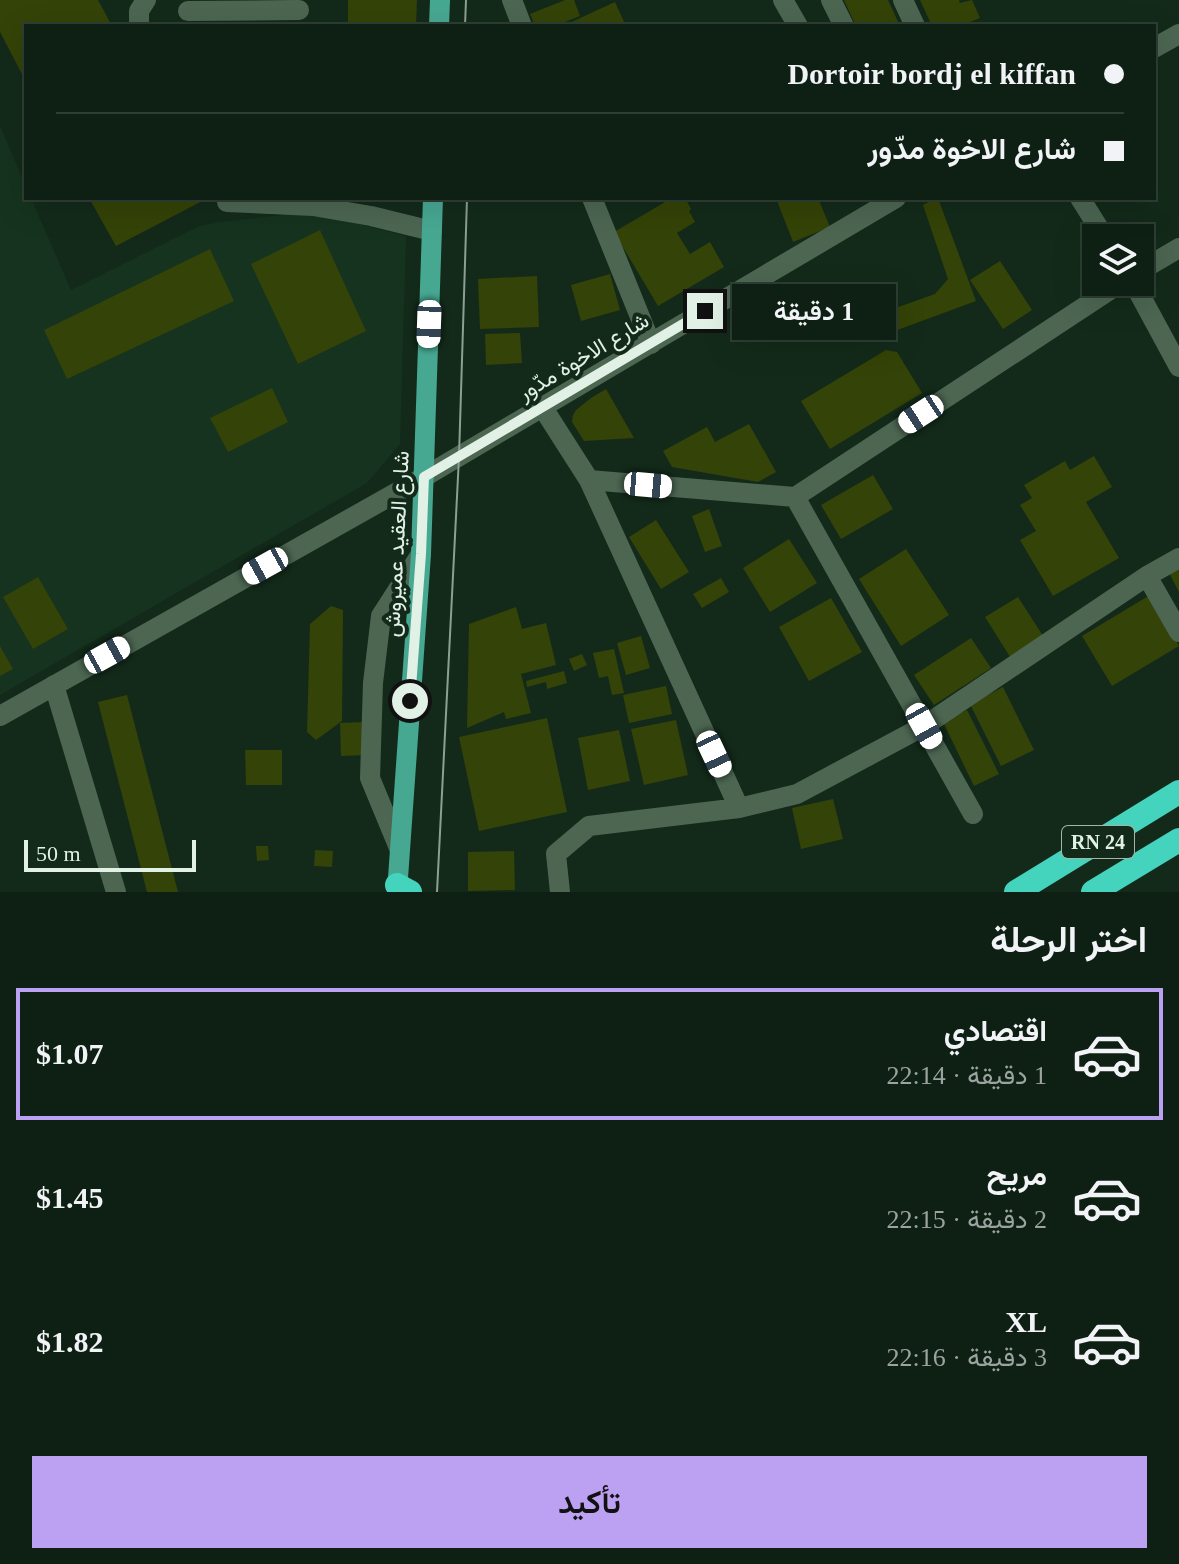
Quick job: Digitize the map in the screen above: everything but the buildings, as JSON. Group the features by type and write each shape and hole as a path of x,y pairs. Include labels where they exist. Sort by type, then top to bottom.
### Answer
{"highway":[{"name":"RN 24","path":"1016,892 1179,792"},
{"name":"RN 24","path":"1093,892 1179,840"}],"main road":[{"path":"439,24 440,0"},
{"name":"شارع العقيد عميروش","path":"401,890 399,848 421,554 433,200"}],"street":[{"path":"512,0 521,24"},
{"path":"783,0 797,24"},
{"path":"831,0 843,24"},
{"path":"903,0 914,24"},
{"path":"186,12 299,10"},
{"path":"1156,47 1179,34"},
{"path":"227,200 313,206 432,231"},
{"path":"593,200 651,344"},
{"name":"شارع الاخوة مدّور","path":"0,716 459,457 893,200"},
{"path":"1081,200 1096,224"},
{"path":"1154,263 1179,248"},
{"path":"589,480 795,497 1101,296"},
{"path":"1141,296 1179,367"},
{"path":"543,408 589,480 739,808"},
{"path":"795,497 973,814"},
{"path":"399,848 370,778 373,683 381,616 421,554"},
{"path":"560,892 556,854 589,826 739,808 797,794 924,726 1147,576 1179,558"},
{"path":"1147,576 1179,632"},
{"path":"54,685 116,892"}],"shaded area":[{"path":"0,126 24,181 24,200 32,200 71,290 199,226 219,222 311,212 406,236 400,444 367,483 0,695"}],"tram line":[{"path":"465,24 466,0"},
{"path":"437,892 459,457 467,200"}],"route":[{"path":"410,701 424,477 705,311"}]}
